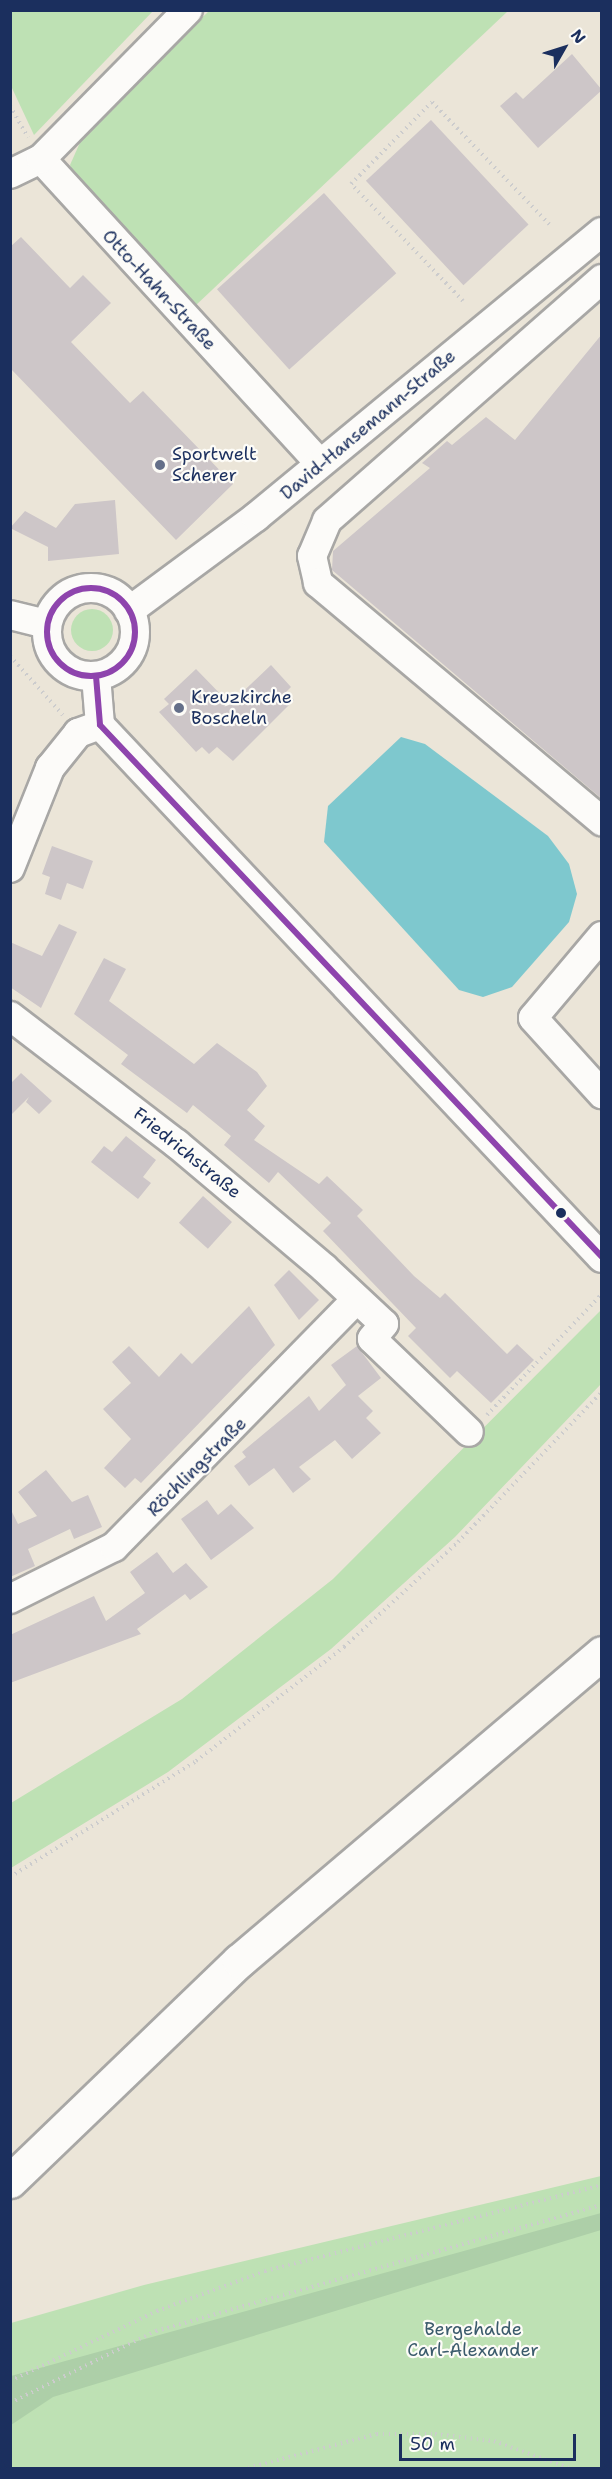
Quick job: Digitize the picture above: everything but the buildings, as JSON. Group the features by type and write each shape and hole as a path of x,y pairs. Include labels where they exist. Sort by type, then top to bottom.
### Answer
{"main road":[{"path":"10,2181 239,1961 602,1653"}],"street":[{"path":"10,174 41,159 188,10"},
{"name":"Otto-Hahn-Straße","path":"41,159 320,463"},
{"name":"David-Hansemann-Straße","path":"129,611 184,574 602,232"},
{"path":"602,279 327,521 312,556 318,583 602,821"},
{"path":"84,588 110,592 129,611 134,638 130,652 110,672 96,676 76,673 59,662 47,637 47,624 60,600 84,588"},
{"path":"10,615 47,624"},
{"path":"96,676 100,724 602,1258"},
{"path":"10,868 50,768 78,733 100,724"},
{"path":"602,936 533,1018 602,1094"},
{"name":"Friedrichstraße","path":"10,1016 194,1157 384,1324 372,1339 469,1432"},
{"name":"Röchlingstraße","path":"10,1599 114,1547 357,1300"}],"path":[{"path":"463,301 351,184 432,102 550,225"},
{"path":"10,106 41,159"},
{"path":"469,1432 602,1294"},
{"path":"10,1877 196,1761 344,1647 458,1542 602,1392"},
{"path":"10,2381 157,2311 265,2271 602,2185"},
{"path":"10,2403 156,2331 602,2205"},
{"path":"248,2469 377,2434 494,2441 569,2469"}],"green space":[{"path":"11,10 153,11 34,135 11,86"},
{"path":"209,11 508,11 195,306 75,178 70,165 86,129"},
{"path":"92,609 107,615 113,630 107,645 92,651 77,645 71,630 77,615"},
{"path":"601,1310 601,1384 455,1537 331,1649 168,1772 11,1868 11,1803 182,1699 333,1579"},
{"name":"Bergehalde Carl-Alexander","path":"601,2176 601,2468 11,2468 11,2323 144,2285"},
{"path":"601,2213 601,2230 53,2397 11,2425 11,2376"}],"water":[{"path":"401,737 425,744 548,836 569,864 577,894 569,922 512,987 483,997 459,990 324,842 328,806"}],"transit line":[{"path":"91,588 108,592 122,601 131,615 135,632 131,649 122,663 108,672 91,676 74,672 60,663 51,649 47,632 51,615 60,601 74,592 91,588"},
{"path":"96,676 100,725 602,1257"}],"place":[{"name":"Sportwelt Scherer","path":"160,465"},
{"name":"Kreuzkirche Boscheln","path":"179,708"}]}
